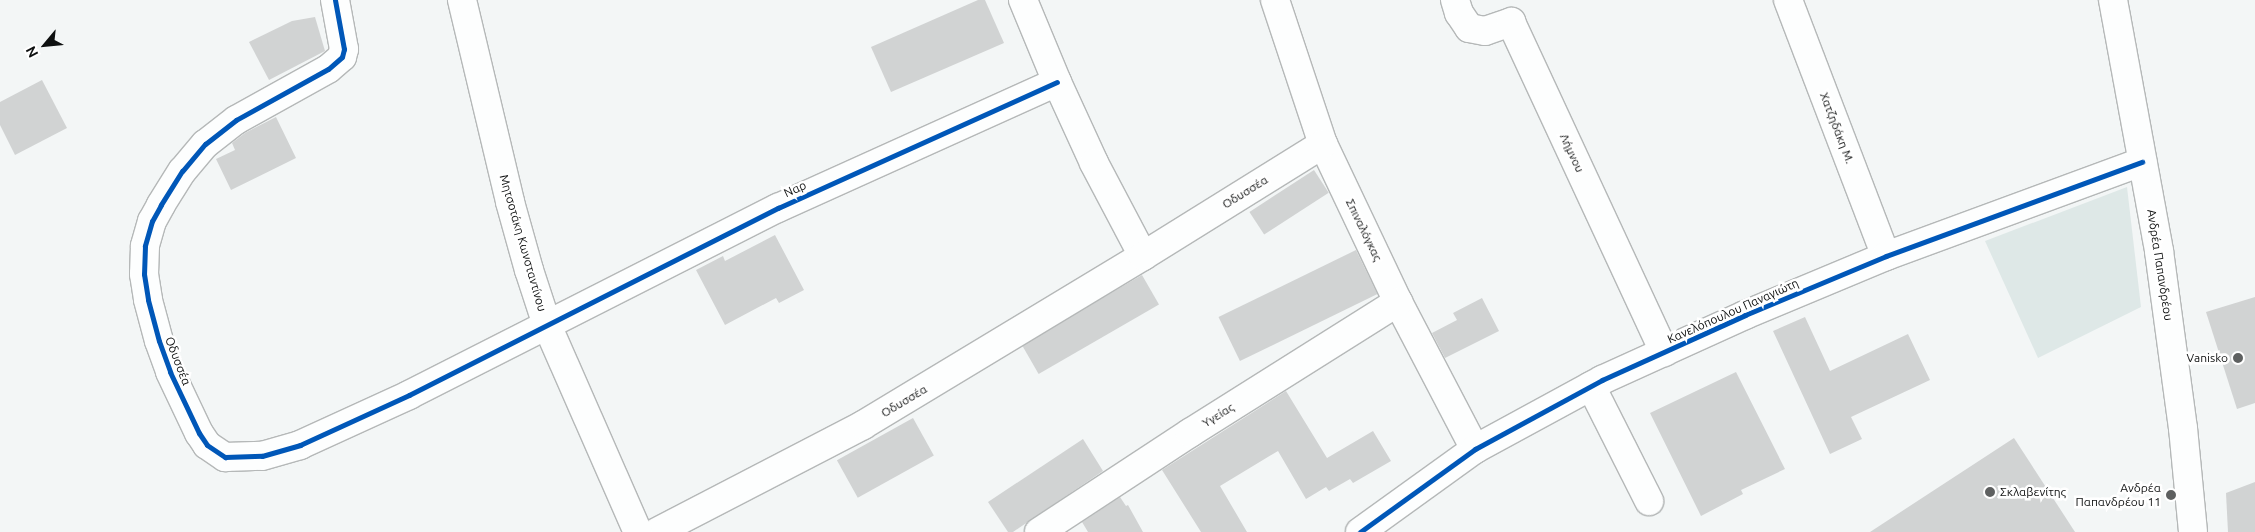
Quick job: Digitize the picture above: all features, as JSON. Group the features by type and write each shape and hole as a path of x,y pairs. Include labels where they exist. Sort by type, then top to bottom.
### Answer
{"street":[{"name":"Οδυσσέα","path":"335,0 344,49 342,57 328,69 236,120 205,144 171,187 149,232 145,246 144,274 153,320 170,372 199,433 207,444 225,457 249,458 281,451 408,395 547,325"},
{"name":"Μητσοτάκη Κωνσταντίνου","path":"462,0 528,270 547,325 638,532"},
{"path":"1022,0 1056,82 1094,163 1143,256"},
{"name":"Σπιναλόγκας","path":"1275,0 1323,144 1398,302 1475,450"},
{"name":"Λήμνου","path":"1455,0 1459,13 1469,28 1485,31 1511,22 1664,352"},
{"name":"Χατζηδάκη Μ.","path":"1788,0 1886,256"},
{"name":"Ανδρέα Παπανδρέου","path":"2113,0 2160,261 2183,428 2193,532"},
{"name":"Ναρ","path":"547,325 778,208 1056,82"},
{"name":"Οδυσσέα","path":"657,532 863,425 1143,256 1323,144"},
{"name":"Κανελόπουλου Παναγιώτη","path":"1360,532 1475,450 1591,386 1664,352 1886,256 2142,162"},
{"name":"Υγείας","path":"1039,532 1190,433 1398,302"},
{"path":"1591,386 1649,501"}],"shaded area":[{"path":"2127,187 2141,307 2038,358 1985,241"}],"building":[{"path":"978,0 985,0 1004,43 891,92 871,47"},
{"path":"315,17 325,51 269,80 249,42 292,21"},
{"path":"42,80 67,128 15,155 0,125 0,102"},
{"path":"276,117 296,158 231,190 216,159 235,150 232,143 245,133"},
{"path":"1314,170 1329,193 1264,235 1249,212"},
{"path":"775,235 804,290 779,303 776,298 725,325 696,270 723,256 725,261"},
{"path":"1356,250 1377,294 1240,361 1218,317"},
{"path":"1142,275 1159,304 1039,374 1022,344"},
{"name":"Vanisko","path":"2255,297 2255,403 2237,409 2206,312"},
{"path":"1482,298 1499,331 1445,358 1432,333 1457,320 1453,313"},
{"path":"1805,317 1830,371 1908,334 1930,380 1851,417 1862,439 1830,454 1773,331"},
{"path":"1736,372 1785,469 1741,490 1743,494 1701,516 1650,413"},
{"path":"1286,391 1327,458 1373,431 1391,461 1353,483 1350,479 1329,491 1326,487 1306,499 1278,451 1220,486 1247,532 1201,532 1162,470"},
{"path":"913,418 934,456 858,498 837,460"},
{"name":"Σκλαβενίτης","path":"2014,438 2075,532 1870,532"},
{"path":"1083,439 1103,471 1013,532 1008,532 988,502"},
{"path":"2255,482 2255,532 2228,532 2226,493"},
{"path":"1120,497 1126,506 1128,505 1143,532 1088,532 1082,522"}],"cycle path":[{"path":"335,0 344,49 342,57 328,69 236,120 205,144 182,171 161,205 152,221 145,246 144,274 148,300 170,372 199,433 207,445 225,457 262,456 300,445 409,395 778,208 1057,82"},
{"path":"1360,532 1475,449 1602,380 1745,315 1886,256 2142,162"}],"place":[{"name":"Vanisko","path":"2238,358"},
{"name":"Σκλαβενίτης","path":"1990,492"},
{"name":"Ανδρέα Παπανδρέου 11","path":"2171,495"}]}
